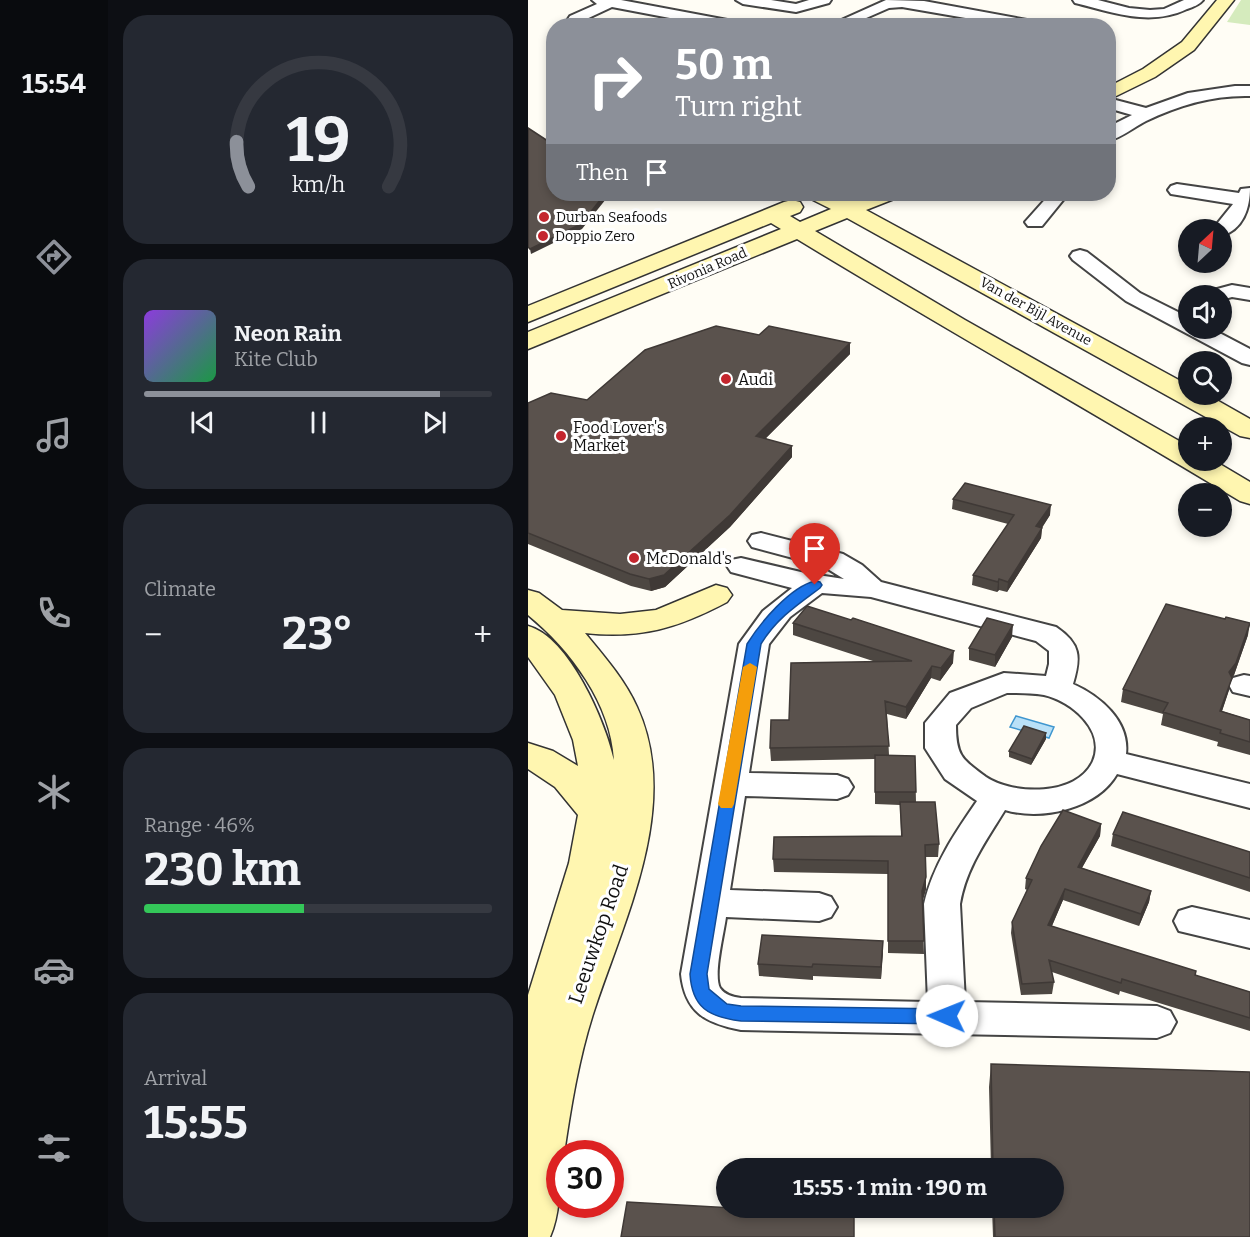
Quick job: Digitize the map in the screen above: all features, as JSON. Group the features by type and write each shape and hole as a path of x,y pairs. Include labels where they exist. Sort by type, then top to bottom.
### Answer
{"main road":[{"path":"1116,91 1149,73 1188,46 1226,0"},
{"path":"1116,72 1155,53 1211,17"},
{"name":"Rivonia Road","path":"528,315 806,201"},
{"name":"Van der Bijl Avenue","path":"834,201 1250,430"},
{"name":"Rivonia Road","path":"528,341 869,201"},
{"path":"894,201 884,212 889,224 906,240"},
{"path":"773,215 956,325 1178,452"},
{"path":"669,285 753,257 783,253 804,254 833,262 956,325"},
{"path":"1210,471 1250,495"},
{"path":"536,619 605,625 636,624 676,614 716,595"},
{"name":"Leeuwkop Road","path":"528,1076 583,882 598,813 598,786 585,719 562,676 542,650 536,619"},
{"name":"Leeuwkop Road","path":"528,1230 552,1084 577,994 613,900 627,845 632,809 630,745 620,707 600,675 576,644 536,619"},
{"path":"528,756 559,768 598,813"}],"street":[{"path":"743,0 800,8 824,0"},
{"path":"1080,0 1096,1 1140,13 1155,14 1196,0"},
{"path":"585,18 609,2 698,18"},
{"path":"853,18 887,4 909,3 993,18"},
{"path":"730,18 763,4"},
{"path":"746,18 763,4"},
{"path":"1116,132 1148,114 1188,97 1222,91 1250,91"},
{"path":"1116,105 1148,114"},
{"path":"1177,190 1245,207"},
{"path":"1035,222 1053,201"},
{"path":"1232,219 1245,207"},
{"path":"1080,256 1133,297 1178,316"},
{"path":"1232,291 1250,294"},
{"path":"1213,339 1250,358"},
{"path":"761,541 832,560 852,571 871,588"},
{"path":"741,566 815,585 845,589 871,588 1046,634 1063,647 1065,655 1057,688"},
{"path":"815,585 766,624 754,644 710,903 699,974 700,992 710,1003 723,1011 741,1014 947,1016 1157,1022"},
{"path":"1004,683 1031,683 1057,688 1078,698 1095,711 1107,727 1112,744 1109,761 1100,776 1085,788 1066,797 1043,801 1019,801 996,796 971,786 952,770 941,752 939,733 945,715 960,700 980,689 1004,683"},
{"path":"1109,761 1250,796"},
{"path":"729,784 837,787"},
{"path":"947,1016 942,904 944,887 953,866 996,796"},
{"path":"710,903 819,907"},
{"path":"1192,921 1250,934"}],"green space":[{"path":"1241,0 1250,0 1250,25 1227,22"}],"water":[{"path":"1016,716 1054,727 1049,738 1010,727"}],"building":[{"path":"528,128 546,140 546,201 599,201 581,224 530,249 528,247"},
{"path":"716,326 759,335 769,326 850,343 756,436 792,446 730,515 664,575 649,579 630,574 528,533 528,403 551,393 587,400 645,350"},
{"path":"965,483 1051,505 1036,526 1042,528 1008,582 999,579 998,582 973,575 1014,515 953,499"},
{"path":"1166,604 1250,623 1236,663 1229,672 1232,678 1220,711 1250,720 1250,742 1220,733 1221,730 1163,712 1168,703 1123,689"},
{"path":"807,606 851,620 853,618 954,651 941,668 932,666 906,707 885,701 889,746 770,748 771,720 789,720 791,663 912,661 793,623"},
{"path":"987,618 1013,625 995,655 969,648"},
{"path":"1024,726 1046,733 1032,759 1009,751"},
{"path":"875,755 915,756 916,792 875,792"},
{"path":"900,802 935,802 939,844 925,845 926,877 922,891 924,941 888,941 888,861 773,859 774,837 902,836"},
{"path":"1063,810 1101,824 1078,867 1151,891 1141,914 1065,889 1048,925 1196,971 1195,975 1250,992 1250,1018 1122,979 1121,983 1049,960 1054,982 1022,984 1012,922 1032,880 1026,878 1041,846"},
{"path":"1123,812 1250,852 1250,878 1113,834"},
{"path":"762,935 883,941 881,967 758,964"},
{"path":"991,1064 1250,1072 1250,1237 995,1237 994,1218 1064,1218 1064,1158 993,1158"},
{"path":"627,1202 716,1207 716,1218 854,1218 854,1237 621,1237"}],"slow traffic":[{"path":"726,804 750,667"}],"place":[{"name":"Durban Seafoods","path":"544,217"},
{"name":"Doppio Zero","path":"543,236"},
{"name":"Audi","path":"726,379"},
{"name":"Food Lover's Market","path":"561,436"},
{"name":"McDonald's","path":"634,558"}],"route":[{"path":"815,585 766,624 754,644 699,974 700,992 710,1003 723,1011 741,1014 947,1016"}]}
